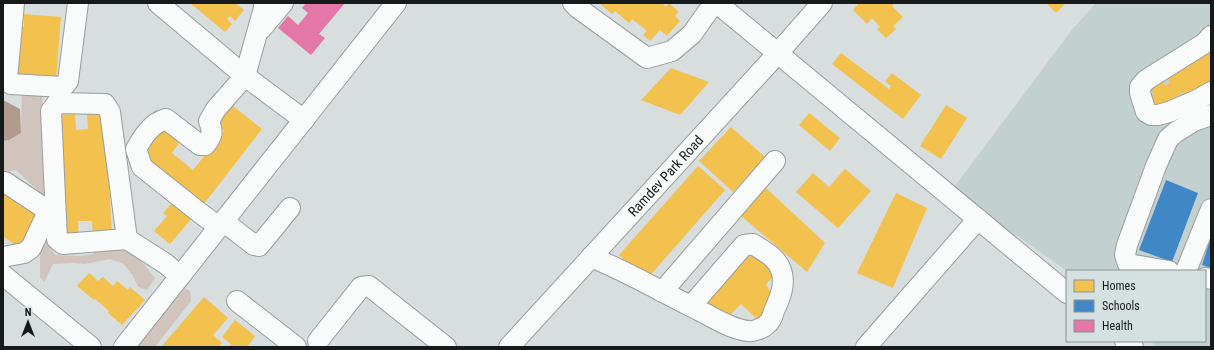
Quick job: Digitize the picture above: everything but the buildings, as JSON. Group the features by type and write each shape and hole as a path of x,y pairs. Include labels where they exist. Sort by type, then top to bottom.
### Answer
{"street":[{"path":"14,3 7,79 11,84 63,87 68,80 78,3"},
{"path":"158,3 245,76 304,120"},
{"path":"264,3 264,8 245,76 209,121 212,130 211,139 205,145 200,145 166,119 160,121 145,134 136,149 142,167 200,213 221,224 254,245 258,246 290,208"},
{"path":"257,34 283,3"},
{"path":"124,347 396,3"},
{"path":"573,3 647,58 672,51 692,34 716,3 1066,292"},
{"name":"Ramdev Park Road","path":"512,346 822,3"},
{"path":"1211,36 1205,43 1146,80 1140,87 1140,93 1146,112 1151,115 1158,115 1198,100 1211,92"},
{"path":"127,239 110,112 105,104 57,103 51,112 57,239 63,244 127,239 166,264 180,276"},
{"path":"1163,270 1128,264 1125,255 1127,245 1156,166 1168,140 1176,132 1194,121 1211,115"},
{"path":"662,292 776,161"},
{"path":"3,182 44,208 46,216 31,248 24,253 3,257"},
{"path":"1186,270 1211,209"},
{"path":"866,347 978,219"},
{"path":"592,257 613,266 662,292 737,329 750,332 767,324 772,316 782,292 783,278 781,268 773,258 753,244 744,245 691,306"},
{"path":"6,283 92,347"},
{"path":"318,341 361,287 369,286 446,347"},
{"path":"237,301 296,347"}],"shaded area":[{"path":"1096,3 1211,3 1211,347 1157,347 1151,342 1206,342 1206,270 1066,270 952,190 1071,31"},
{"path":"22,90 42,92 47,199 16,170 3,172 3,141 9,140 21,133"},
{"path":"3,100 20,109 21,133 9,140 3,141"},
{"path":"50,229 51,248 55,255 80,256 93,254 99,245 115,241 142,262 155,278 147,290 138,287 133,276 124,264 110,259 85,264 53,264 44,282 40,277 40,251"},
{"path":"181,286 190,291 191,301 155,347 136,347"}]}
